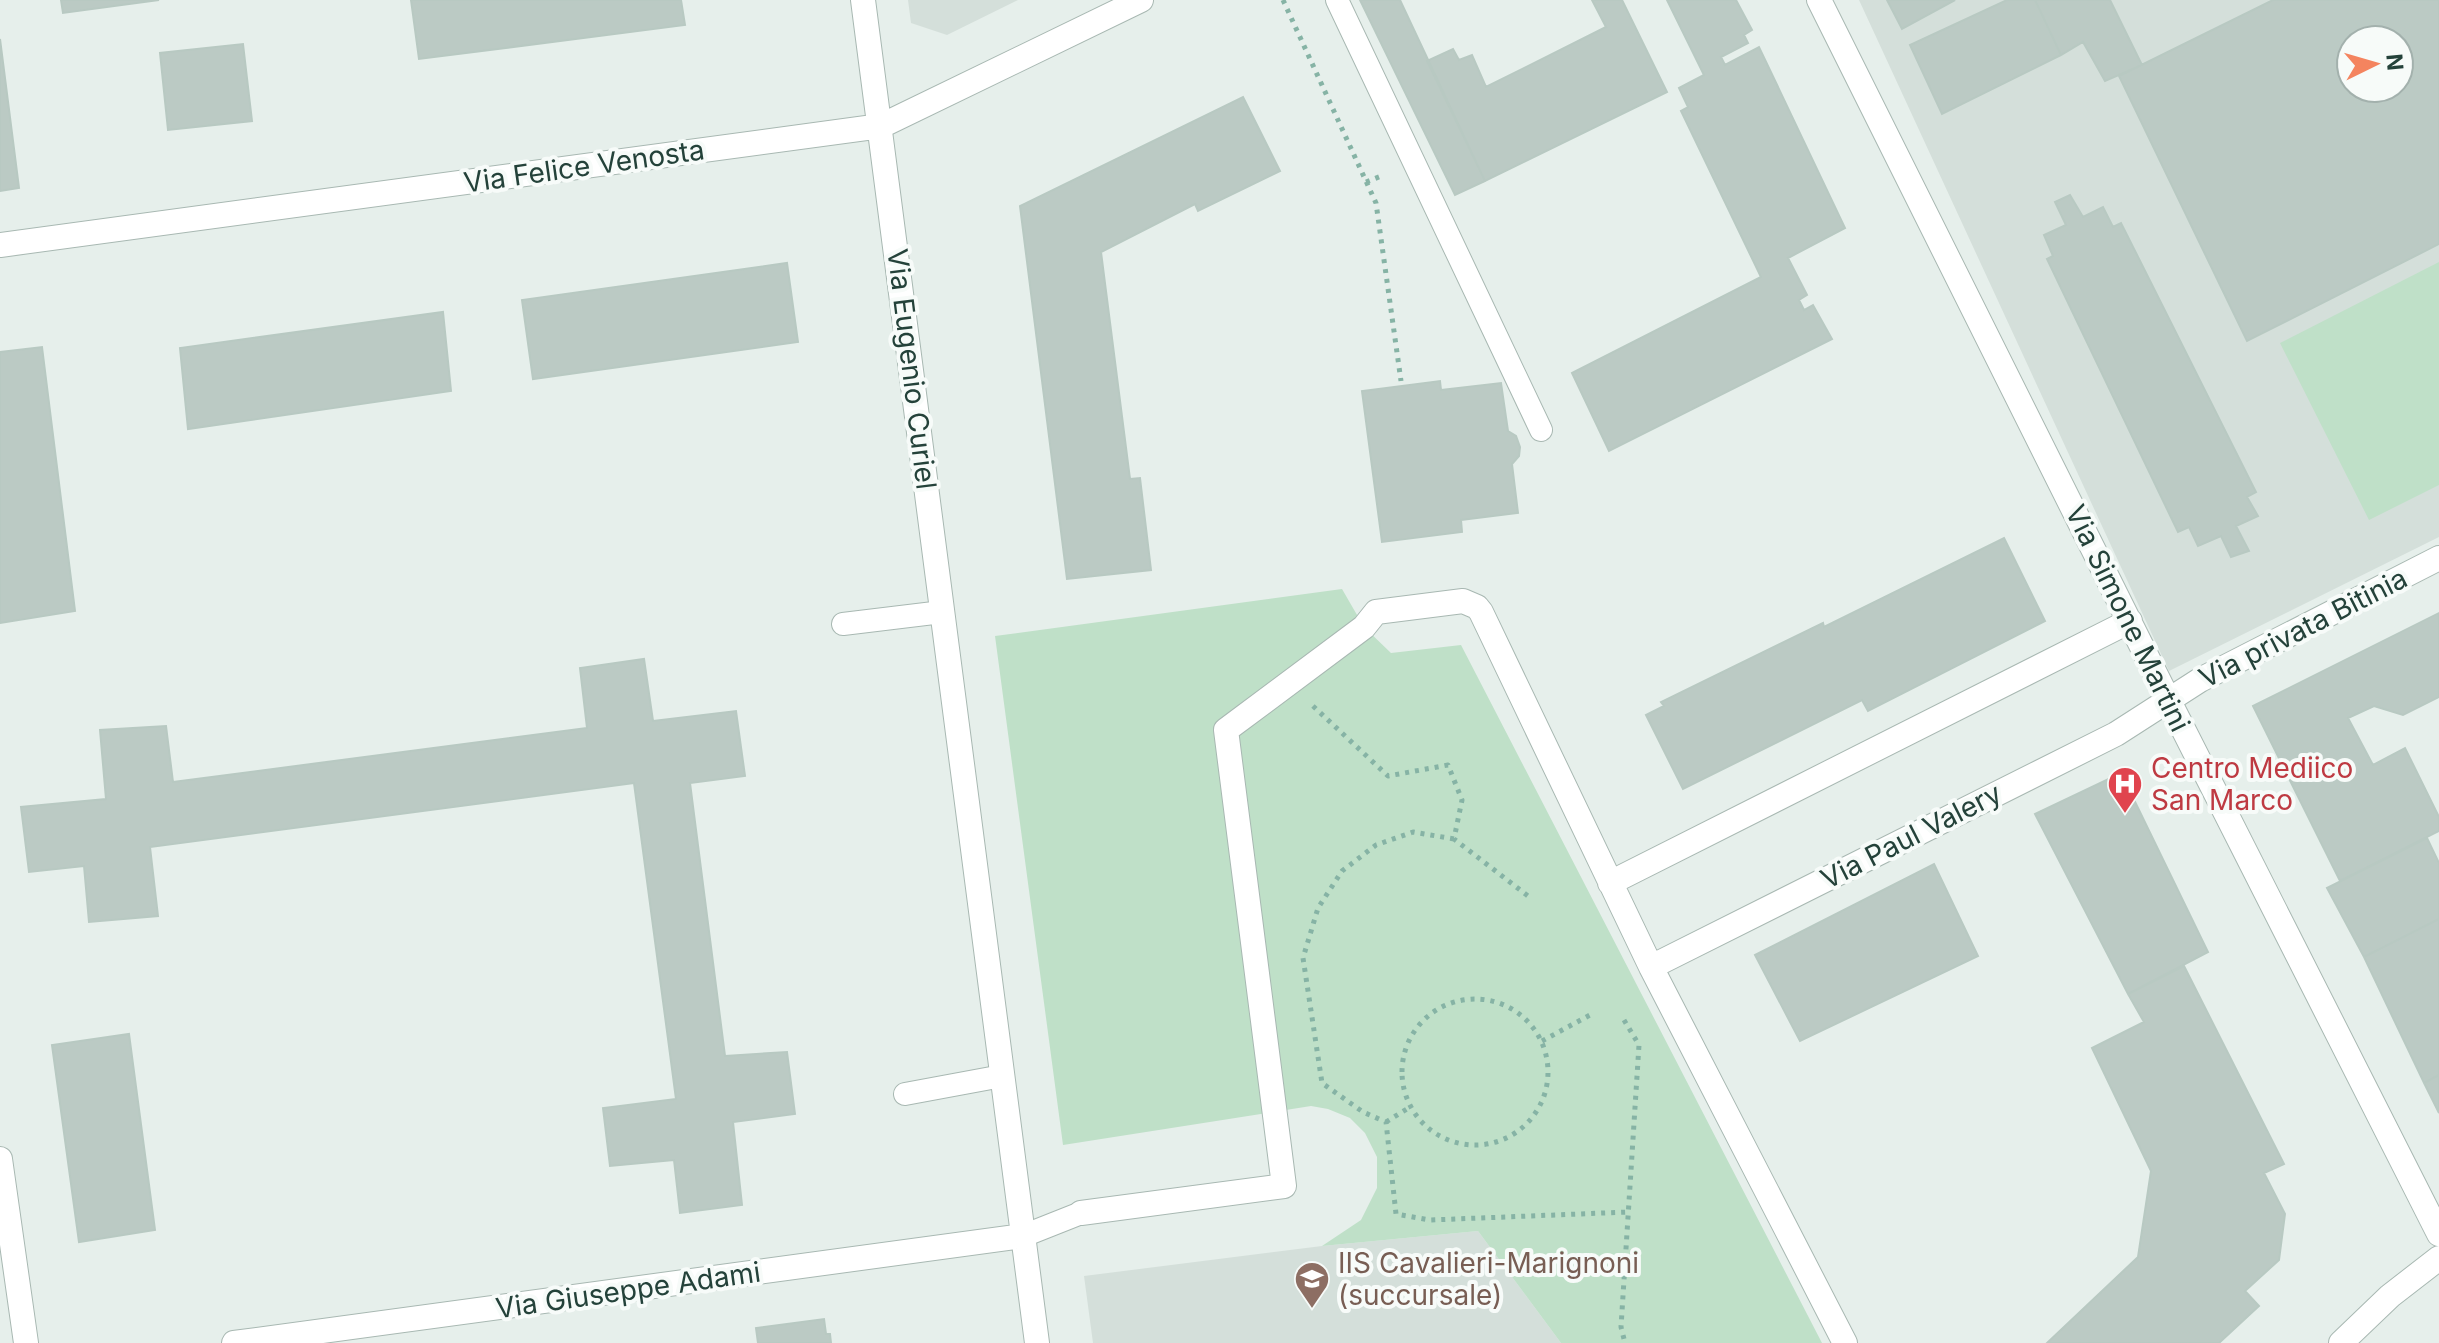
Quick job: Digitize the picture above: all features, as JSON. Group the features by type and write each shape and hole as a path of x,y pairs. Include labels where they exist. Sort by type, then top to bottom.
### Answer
{"street":[{"name":"Via Eugenio Curiel","path":"863,0 1037,1343"},
{"name":"Via Felice Venosta","path":"0,245 881,126 1141,0"},
{"name":"Via Simone Martini","path":"1819,0 2439,1234"},
{"name":"Via privata Bitinia","path":"2169,701 2200,680 2439,558"},
{"path":"1081,1213 1284,1186 1226,730 1364,627 1376,612 1456,601 1470,603 1477,607 1651,967 1845,1343"},
{"path":"1610,883 2130,621"},
{"name":"Via Paul Valery","path":"1651,967 2116,734 2169,701"},
{"path":"0,1159 26,1343"},
{"name":"Via Giuseppe Adami","path":"234,1343 1023,1236"},
{"path":"2341,1343 2390,1296 2439,1258"}],"lane":[{"path":"1337,0 1541,430"},
{"path":"843,624 942,612"},
{"path":"905,1094 1002,1076"},
{"path":"1023,1236 1081,1213"}],"path":[{"path":"1283,0 1376,203 1401,381"},
{"path":"1310,704 1388,776 1448,765 1462,800 1454,839"},
{"path":"1386,1122 1363,1112 1322,1083 1303,958 1318,908 1342,871 1376,845 1413,832 1454,839 1528,896"},
{"path":"1489,999 1519,1013 1542,1041 1549,1069 1543,1102 1524,1128 1495,1144 1462,1145 1432,1131 1410,1107 1401,1075 1407,1043 1427,1016 1456,1001 1489,999"},
{"path":"1542,1041 1590,1015"},
{"path":"1624,1020 1639,1045 1621,1327 1625,1343"},
{"path":"1386,1122 1410,1107"},
{"path":"1386,1122 1396,1214 1430,1220 1629,1212"}],"shaded area":[{"path":"908,0 1018,0 947,35 911,23"},
{"path":"1859,0 2439,0 2439,537 2169,671"},
{"name":"IIS Cavalieri-Marignoni (succursale)","path":"1478,1231 1561,1343 1093,1343 1084,1276 1322,1246"}],"green space":[{"path":"2439,262 2439,485 2369,520 2280,343"},
{"path":"1342,589 1364,627 1391,653 1461,645 1822,1343 1561,1343 1478,1231 1322,1246 1361,1220 1377,1188 1377,1157 1365,1133 1350,1118 1328,1109 1311,1106 1063,1145 995,636"}],"building":[{"path":"61,0 159,0 63,13"},
{"path":"411,0 681,0 685,25 419,59"},
{"path":"1360,0 1400,0 1485,181 1455,195"},
{"path":"1592,0 1622,0 1667,92 1485,181 1427,61 1453,49 1459,60 1472,55 1486,87 1606,27"},
{"path":"1667,0 1736,0 1752,30 1744,35 1748,43 1721,57 1725,65 1759,47 1845,228 1788,258 1807,295 1799,300 1804,310 1813,305 1832,339 1609,451 1572,373 1761,277 1681,111 1688,107 1679,88 1704,75"},
{"path":"1887,0 1955,0 1902,29"},
{"path":"2007,0 2035,0 2061,55 1942,114 1910,45"},
{"path":"2035,0 2110,0 2142,65 2105,81 2083,42 2061,55"},
{"path":"2273,0 2439,0 2439,244 2247,341 2119,76"},
{"path":"0,39 19,188 0,191"},
{"path":"243,44 252,121 168,130 160,53"},
{"path":"1243,97 1280,171 1198,211 1195,204 1101,252 1130,479 1140,478 1151,570 1067,579 1020,206"},
{"path":"2070,195 2083,217 2103,207 2113,227 2121,223 2256,492 2247,497 2258,516 2236,526 2249,551 2231,557 2221,536 2198,546 2189,527 2178,532 2047,259 2053,256 2044,235 2066,225 2055,202"},
{"path":"787,263 798,342 533,379 522,300"},
{"path":"443,312 451,391 188,429 180,348"},
{"path":"42,347 75,611 0,623 0,352"},
{"path":"1440,381 1441,390 1501,383 1508,431 1516,436 1520,447 1519,456 1512,464 1518,513 1461,520 1462,532 1382,542 1362,391"},
{"path":"2004,538 2045,621 1868,711 1862,700 1683,789 1646,715 1664,706 1661,702 1823,623 1824,627"},
{"path":"2439,613 2439,697 2403,715 2374,706 2348,718 2373,765 2405,748 2439,817 2439,831 2340,881 2253,706"},
{"path":"644,659 653,721 736,711 745,776 690,783 725,1056 787,1052 795,1114 733,1122 742,1205 680,1213 674,1160 610,1166 603,1108 676,1099 634,783 150,847 158,916 89,922 84,866 29,872 21,807 106,799 100,730 166,726 173,782 587,728 580,668"},
{"path":"2121,773 2208,952 2128,994 2035,814"},
{"path":"2427,838 2439,863 2439,919 2364,957 2327,888"},
{"path":"1934,864 1978,956 1800,1041 1755,955"},
{"path":"2439,919 2439,1075 2424,1083 2364,957"},
{"path":"2184,966 2284,1164 2264,1173 2285,1214 2279,1260 2245,1291 2259,1306 2219,1343 2047,1343 2138,1257 2151,1171 2092,1048 2144,1022 2128,994"},
{"path":"129,1034 155,1230 79,1242 52,1045"},
{"path":"2439,1075 2439,1113 2424,1083"},
{"path":"824,1319 831,1343 758,1343 756,1328"}],"place":[{"name":"Centro Mediico San Marco","path":"2125,815"},
{"name":"IIS Cavalieri-Marignoni (succursale)","path":"1312,1310"}]}
